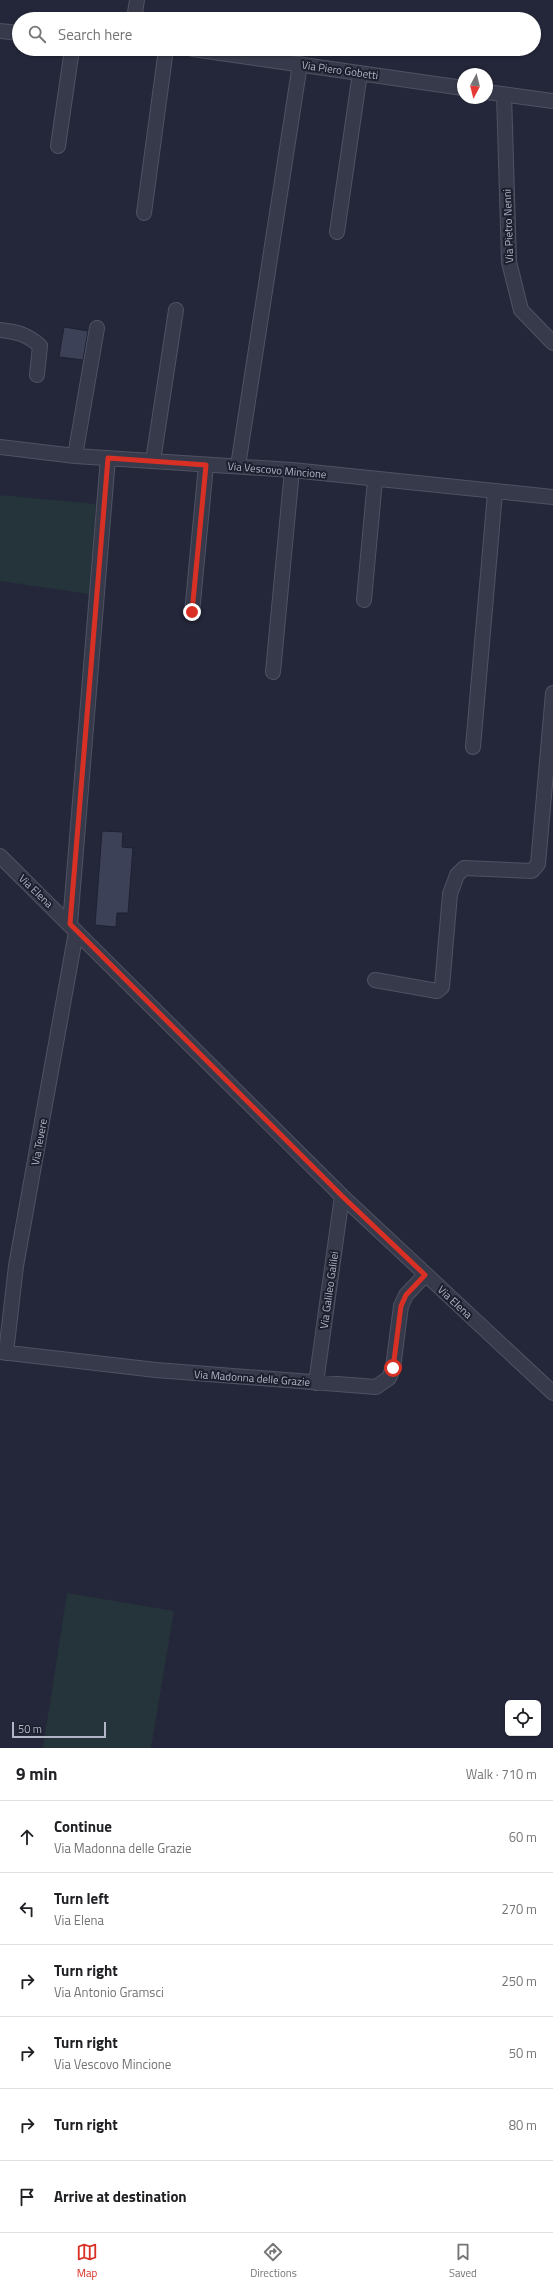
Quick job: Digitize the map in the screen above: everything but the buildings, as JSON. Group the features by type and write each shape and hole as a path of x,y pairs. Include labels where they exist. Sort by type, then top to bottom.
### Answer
{"street":[{"path":"135,12 137,0"},
{"path":"0,31 12,32"},
{"path":"58,146 71,56"},
{"path":"144,213 165,56"},
{"name":"Via Piero Gobetti","path":"243,56 457,87"},
{"path":"238,466 300,64"},
{"path":"337,232 360,73"},
{"path":"493,93 553,101"},
{"name":"Via Pietro Nenni","path":"504,94 509,262 513,284 520,310 553,343"},
{"path":"153,461 176,310"},
{"path":"74,456 97,328"},
{"path":"0,330 20,332 31,338 40,346 37,375"},
{"name":"Via Vescovo Mincione","path":"0,447 74,456 292,470 495,493 553,497"},
{"name":"Via Tevere","path":"3,1353 16,1266 73,928 108,458"},
{"path":"192,612 206,465"},
{"path":"273,672 292,470"},
{"path":"364,600 375,480"},
{"path":"473,747 495,493"},
{"path":"375,980 437,990 442,987 450,894 457,875 464,868 532,871 538,864 553,693"},
{"name":"Via Elena","path":"0,856 342,1196 553,1393"},
{"name":"Via Galileo Galilei","path":"316,1383 342,1196"},
{"name":"Via Madonna delle Grazie","path":"3,1353 156,1370 376,1387 389,1378 393,1368 401,1306 406,1295 425,1275"}],"shaded area":[{"path":"0,495 96,504 89,594 0,581"},
{"path":"67,1593 174,1611 151,1748 43,1748"}],"route":[{"path":"192,612 206,465 108,458 70,924 76,932 342,1196 406,1255 425,1275 406,1295 401,1306 393,1368"}]}
